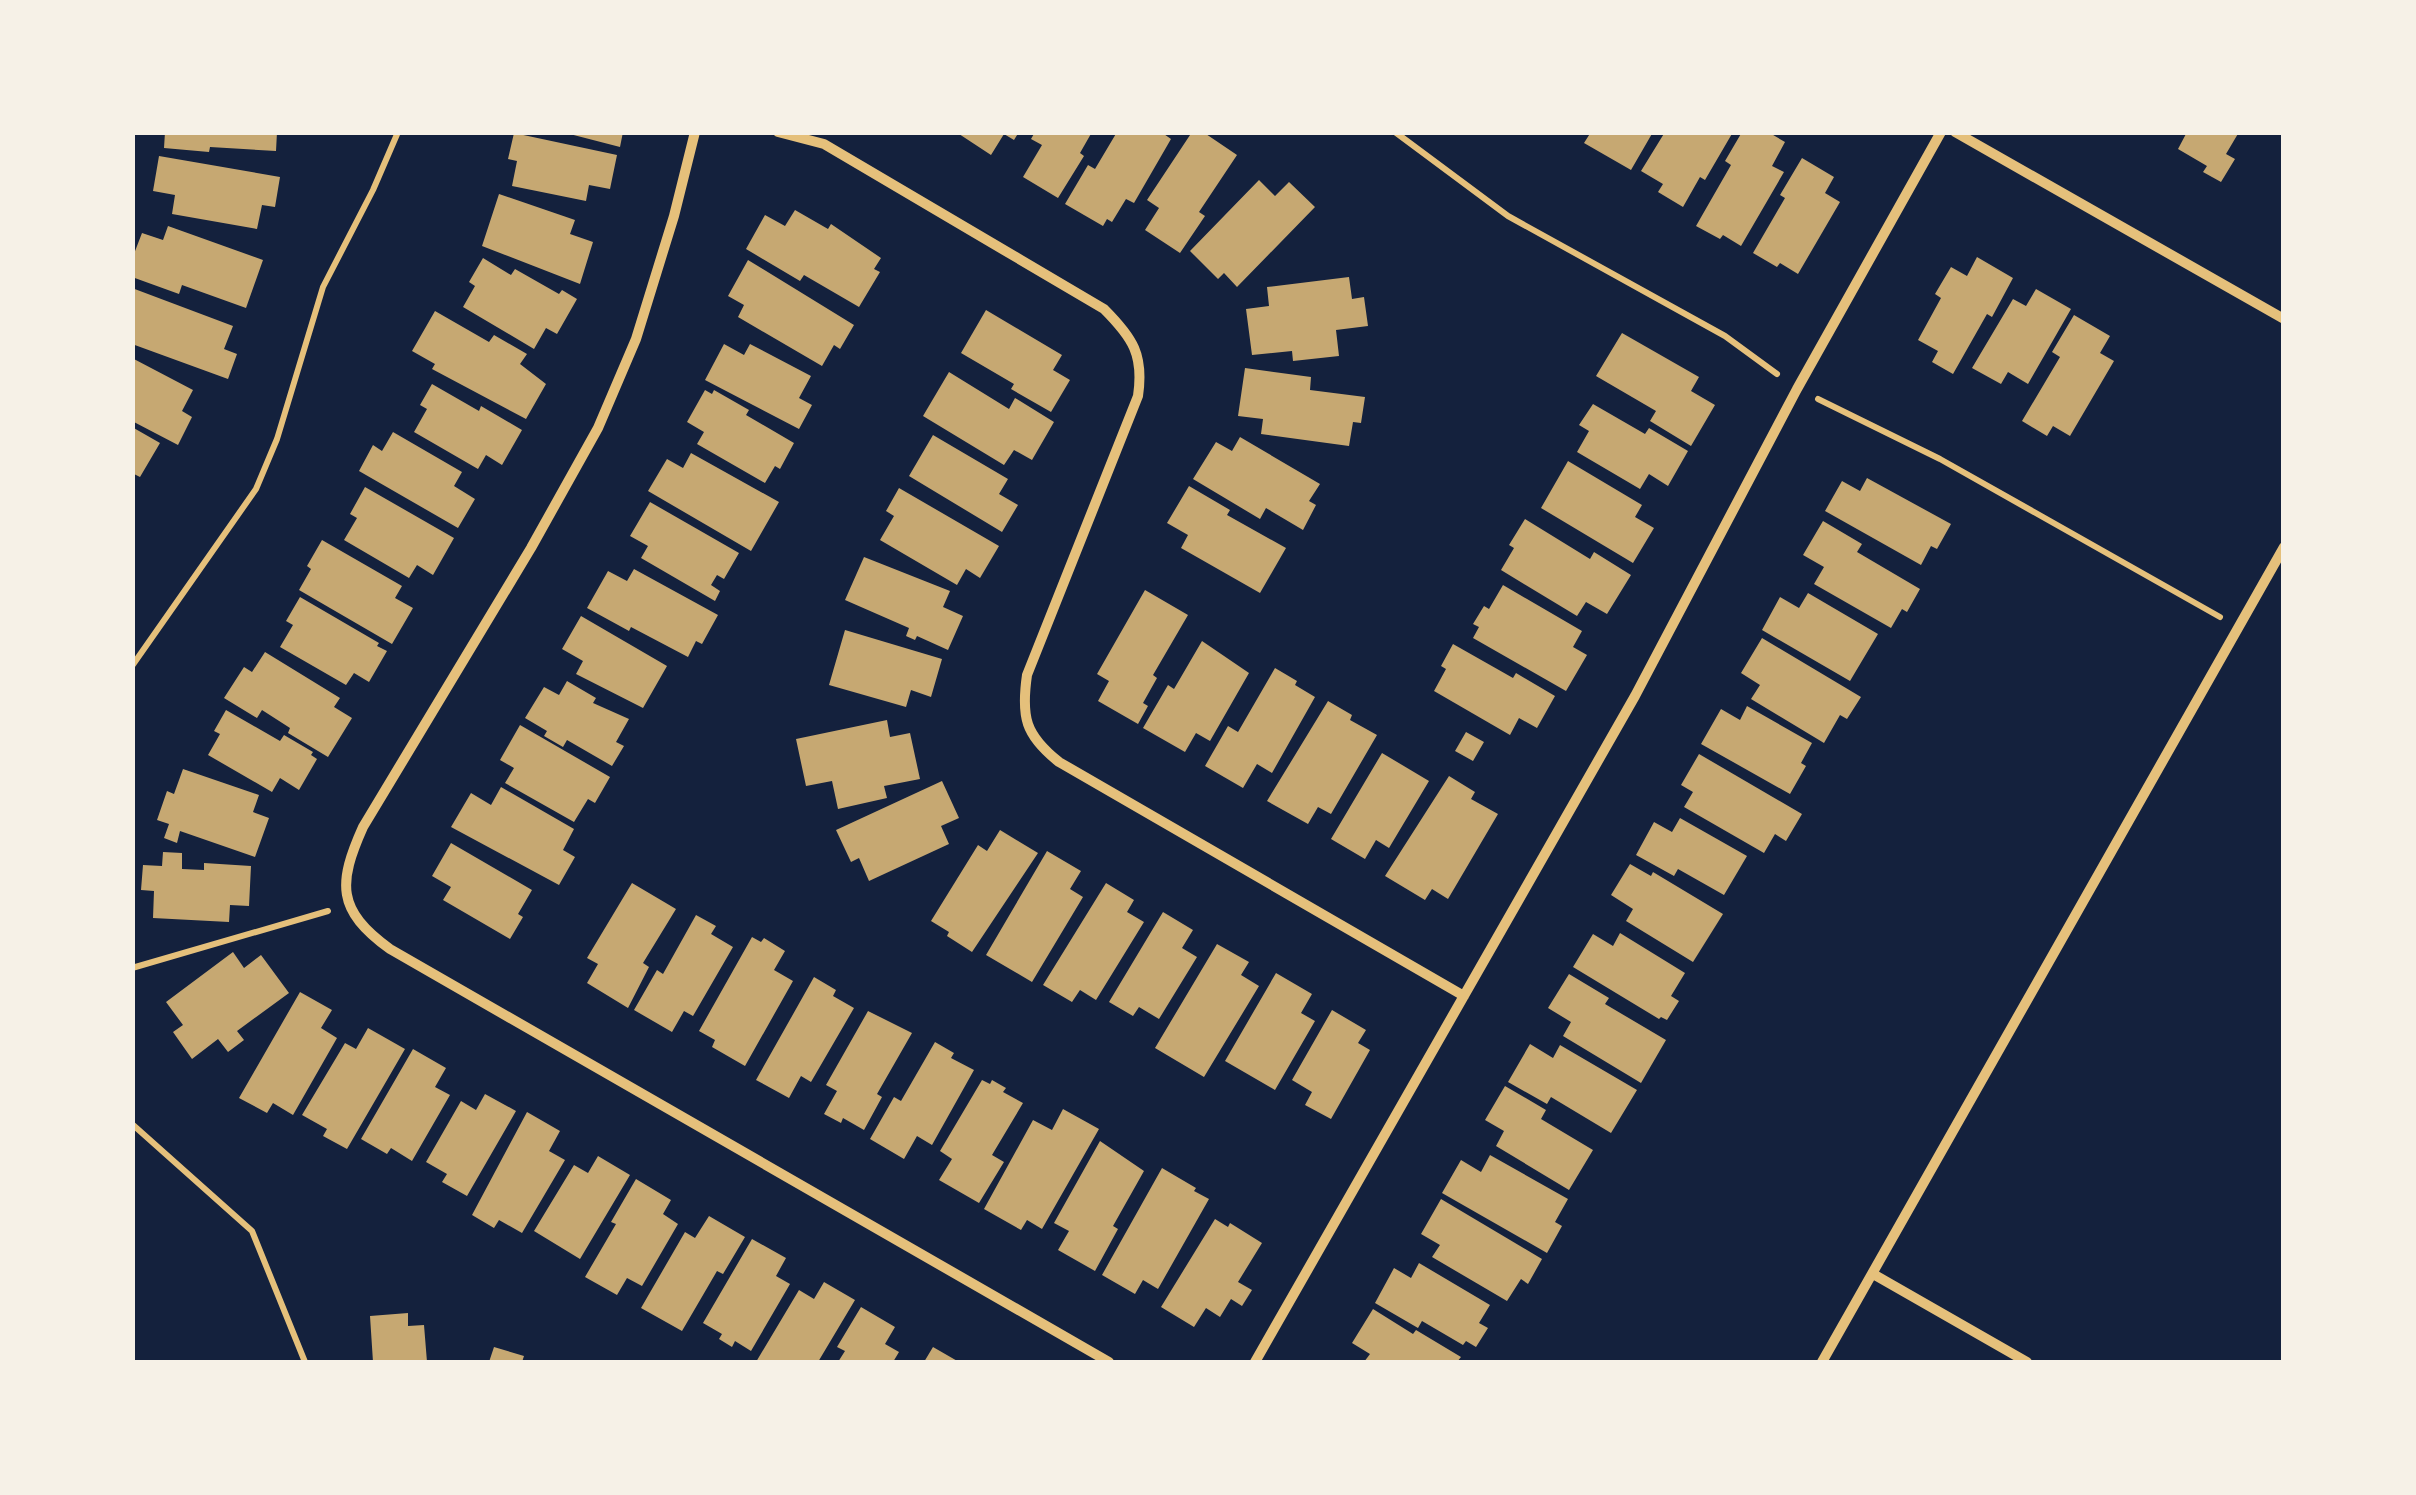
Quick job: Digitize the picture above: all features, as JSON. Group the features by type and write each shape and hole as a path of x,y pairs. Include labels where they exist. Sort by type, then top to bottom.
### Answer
{"street":[{"path":"695,132 636,339 598,428 531,548 363,826 346,866 349,906 366,932 390,949 1109,1362"},
{"path":"778,132 824,144 1104,309 1124,329 1136,349 1142,371 1138,396 1027,675 1022,706 1028,727 1041,747 1060,762 1464,996"},
{"path":"1255,1362 1635,696 1797,389 1941,132"},
{"path":"1954,132 2284,318"},
{"path":"1822,1362 2284,547"},
{"path":"1873,1274 2026,1362"}],"path":[{"path":"132,666 256,489 277,439 323,287 398,132"},
{"path":"132,968 349,906"},
{"path":"132,1124 252,1231 305,1362"}],"building":[{"path":"165,132 277,132 276,151 164,148"},
{"path":"562,132 623,132 620,147"},
{"path":"956,132 1019,132 1014,140 1004,134 991,155"},
{"path":"1035,132 1092,132 1080,153 1084,156 1058,198 1023,177 1042,145 1031,139"},
{"path":"1117,132 1161,132 1171,139 1134,203 1126,199 1112,222 1107,219 1103,226 1065,204 1088,165 1095,169"},
{"path":"1192,132 1203,132 1237,155 1199,212 1205,216 1180,253 1145,230 1159,208 1147,200"},
{"path":"1591,132 1653,132 1631,170 1584,143"},
{"path":"1665,132 1733,132 1705,180 1700,177 1683,207 1658,192 1663,184 1641,171"},
{"path":"1742,132 1768,132 1785,142 1772,166 1784,172 1741,246 1696,226 1731,165 1725,161"},
{"path":"2187,132 2239,132 2226,154 2235,159 2221,182 2203,172 2207,166 2178,149"},
{"path":"514,133 617,155 610,189 589,185 586,201 512,186 517,161 508,159"},
{"path":"159,156 280,177 275,207 262,205 257,229 172,214 175,195 153,191"},
{"path":"1802,158 1834,177 1825,193 1840,202 1798,274 1753,253 1785,198 1780,195"},
{"path":"1259,180 1275,196 1289,182 1315,207 1237,287 1224,273 1218,279 1190,251"},
{"path":"499,194 575,220 570,234 593,242 580,284 482,246"},
{"path":"795,210 828,229 831,224 881,258 874,269 880,272 859,307 804,275 800,281 746,249 765,215 785,226"},
{"path":"168,226 263,260 246,308 182,285 179,294 132,277 132,259 142,233 163,240"},
{"path":"1977,257 2013,278 1953,374 1932,362 1938,351 1918,340 1941,298 1935,294 1951,267 1967,276"},
{"path":"483,258 511,275 515,269 559,294 562,290 577,299 557,334 546,328 534,349 463,307 475,286 469,282"},
{"path":"748,260 854,325 840,349 834,345 822,366 738,317 744,305 728,296"},
{"path":"1349,277 1352,299 1364,297 1368,326 1336,330 1339,356 1293,361 1292,351 1252,355 1246,309 1269,306 1267,287"},
{"path":"132,288 233,326 224,349 237,354 228,379 132,344"},
{"path":"2036,289 2071,309 2028,384 2008,372 2001,384 1972,368 2013,299 2026,306"},
{"path":"986,310 1062,355 1053,370 1070,380 1051,412 1011,389 1014,384 961,353"},
{"path":"435,311 489,342 494,335 527,354 520,364 546,384 526,419 432,369 435,364 412,351"},
{"path":"2074,315 2110,336 2100,353 2114,361 2070,436 2053,426 2047,436 2022,421 2060,357 2052,352"},
{"path":"1622,333 1699,377 1691,391 1715,405 1691,446 1650,421 1656,411 1596,376"},
{"path":"724,344 744,355 750,344 811,376 799,398 812,405 799,429 705,380"},
{"path":"132,358 193,390 182,411 192,417 178,445 132,421"},
{"path":"1245,368 1311,377 1310,390 1365,397 1361,423 1353,422 1349,446 1261,434 1263,419 1238,416"},
{"path":"949,372 1009,409 1015,398 1054,422 1032,460 1014,450 1004,465 923,416"},
{"path":"432,384 522,430 502,465 486,455 478,469 414,432 427,409 420,405"},
{"path":"705,390 712,394 714,390 749,410 746,415 794,443 780,469 775,466 765,483 697,444 704,432 687,422"},
{"path":"1593,404 1645,434 1649,428 1688,451 1668,486 1649,474 1640,489 1577,452 1589,431 1579,425"},
{"path":"132,427 160,443 140,477 132,473"},
{"path":"393,432 462,472 454,486 475,499 458,528 359,471 373,445 382,451"},
{"path":"933,435 1008,479 999,494 1018,505 1002,532 909,476"},
{"path":"1240,437 1320,484 1309,501 1316,505 1303,530 1266,508 1260,519 1193,479 1216,442 1232,451"},
{"path":"691,453 779,502 751,551 648,491 667,459 683,468"},
{"path":"1568,461 1642,505 1635,517 1654,528 1633,563 1541,508"},
{"path":"1867,478 1951,524 1937,549 1931,546 1921,565 1825,511 1842,481 1860,491"},
{"path":"1189,486 1230,510 1227,515 1286,548 1260,593 1181,548 1188,535 1167,523"},
{"path":"365,487 454,538 433,575 417,565 409,578 344,540 357,518 350,514"},
{"path":"899,488 999,546 980,578 966,569 957,585 880,540 894,516 886,511"},
{"path":"650,502 739,553 724,579 717,575 711,585 720,591 715,601 641,558 648,546 630,536"},
{"path":"1525,519 1590,559 1594,552 1631,575 1607,614 1586,602 1577,616 1501,570 1514,548 1509,545"},
{"path":"1823,521 1862,544 1857,552 1920,589 1907,612 1902,609 1891,628 1814,584 1824,567 1803,555"},
{"path":"322,540 402,586 395,598 413,608 392,644 299,590"},
{"path":"864,557 950,591 943,607 963,616 948,650 917,636 915,640 906,636 909,628 845,600"},
{"path":"634,569 718,615 702,644 696,641 688,657 587,608 608,571 627,581"},
{"path":"1503,585 1582,631 1573,647 1587,655 1566,691 1473,638 1479,627 1473,624 1484,606 1489,609"},
{"path":"1145,590 1188,615 1153,675 1157,678 1143,703 1148,706 1138,724 1098,701 1109,681 1097,674"},
{"path":"1808,593 1878,634 1850,681 1762,630 1780,597 1799,608"},
{"path":"300,597 387,651 369,682 354,673 346,685 280,647 293,625 286,621"},
{"path":"581,616 667,666 643,708 576,674 583,661 562,649"},
{"path":"845,630 942,659 931,697 911,690 906,707 829,685"},
{"path":"1762,638 1861,697 1847,719 1840,715 1824,743 1751,699 1760,685 1741,673"},
{"path":"1202,641 1249,673 1210,741 1196,733 1185,752 1143,728 1168,685 1174,689"},
{"path":"1453,644 1513,678 1516,673 1555,696 1537,728 1519,718 1510,735 1434,691"},
{"path":"265,652 340,698 334,707 352,718 328,757 288,733 290,728 262,710 257,718 224,698 244,667 252,672"},
{"path":"1275,668 1315,697 1272,773 1257,764 1243,788 1205,766 1228,726 1238,732"},
{"path":"567,681 596,698 593,703 629,719 616,742 624,746 612,766 567,740 563,747 544,736 547,731 525,718 544,687 559,695"},
{"path":"1328,701 1352,715 1350,720 1377,735 1331,814 1318,807 1308,824 1267,801"},
{"path":"1747,706 1812,743 1801,763 1806,766 1790,794 1701,744 1721,709 1740,720"},
{"path":"226,710 280,741 284,735 313,752 311,755 317,759 299,790 280,778 272,792 208,755 220,734 214,731"},
{"path":"887,720 890,737 910,733 920,779 884,786 887,798 838,809 832,781 806,786 796,739"},
{"path":"520,725 610,777 595,803 588,799 574,822 505,783 514,768 500,760"},
{"path":"1466,732 1484,742 1473,761 1455,751"},
{"path":"1382,753 1429,781 1389,848 1376,840 1365,859 1331,839"},
{"path":"1699,754 1802,814 1786,841 1775,834 1764,853 1684,807 1693,792 1681,785"},
{"path":"183,769 259,795 253,812 269,818 255,857 180,831 177,843 164,838 169,824 157,820 167,791 174,794"},
{"path":"1449,776 1475,792 1471,799 1498,814 1448,899 1432,889 1425,900 1385,876"},
{"path":"942,781 959,818 941,826 949,844 869,881 859,858 851,862 836,830"},
{"path":"501,787 574,829 563,850 575,857 559,885 451,827 471,793 491,805"},
{"path":"1680,818 1747,856 1724,895 1678,869 1674,876 1636,855 1654,822 1672,832"},
{"path":"1000,830 1038,853 972,952 931,921 978,845 987,851"},
{"path":"451,843 532,890 510,939 443,900 451,887 432,876"},
{"path":"1047,851 1081,871 1070,889 1083,897 1032,982 986,955"},
{"path":"163,852 182,853 182,869 204,870 204,863 251,866 249,906 230,905 229,922 153,918 154,891 141,890 143,865 162,866"},
{"path":"1630,864 1651,876 1653,872 1723,914 1693,962 1626,921 1633,909 1611,895"},
{"path":"632,883 676,909 643,963 649,967 628,1008 587,983 598,964 587,958"},
{"path":"1106,883 1134,900 1127,912 1144,922 1096,1000 1080,990 1072,1002 1043,985"},
{"path":"1163,912 1193,930 1182,948 1197,957 1159,1019 1139,1007 1133,1016 1109,1002"},
{"path":"696,915 716,926 711,934 733,947 693,1016 684,1011 672,1032 634,1010 657,970 663,974"},
{"path":"1620,933 1685,973 1671,996 1679,1001 1667,1020 1659,1019 1573,967 1593,934 1613,946"},
{"path":"752,937 761,942 764,938 785,951 774,970 793,981 745,1066 712,1047 715,1040 699,1031"},
{"path":"1217,944 1249,962 1241,975 1259,986 1204,1077 1155,1048"},
{"path":"233,952 244,968 261,955 289,993 237,1031 244,1040 228,1052 218,1039 192,1059 173,1032 183,1025 166,1002"},
{"path":"1276,973 1312,994 1301,1013 1315,1021 1275,1090 1225,1061"},
{"path":"1569,974 1609,998 1605,1004 1666,1040 1641,1083 1563,1036 1571,1022 1548,1008"},
{"path":"814,977 836,990 833,996 854,1008 811,1082 801,1076 789,1098 756,1080"},
{"path":"300,992 332,1010 321,1028 337,1038 293,1115 273,1103 267,1113 239,1098"},
{"path":"1332,1010 1366,1030 1358,1043 1370,1050 1331,1119 1305,1105 1312,1092 1292,1080"},
{"path":"868,1011 912,1033 877,1094 882,1097 864,1130 843,1118 841,1123 824,1114 837,1091 826,1085"},
{"path":"368,1028 405,1049 347,1149 323,1136 327,1129 302,1115 345,1043 356,1049"},
{"path":"935,1042 954,1053 951,1058 974,1070 932,1145 917,1136 904,1159 870,1139 894,1097 901,1101"},
{"path":"1530,1044 1553,1058 1560,1045 1637,1090 1611,1133 1551,1097 1547,1104 1508,1082"},
{"path":"413,1049 446,1068 435,1087 450,1095 412,1161 391,1148 387,1154 361,1139"},
{"path":"982,1080 990,1084 992,1080 1006,1088 1003,1092 1023,1103 992,1155 1004,1162 979,1203 939,1180 952,1159 940,1151"},
{"path":"1505,1086 1546,1110 1541,1119 1593,1150 1569,1190 1496,1146 1504,1131 1485,1120"},
{"path":"485,1094 516,1111 467,1196 442,1182 447,1174 426,1162 461,1101 476,1110"},
{"path":"1063,1109 1099,1129 1042,1229 1027,1220 1021,1230 984,1209 1033,1120 1052,1130"},
{"path":"527,1112 560,1131 549,1151 565,1160 522,1233 499,1220 494,1228 472,1215"},
{"path":"1100,1141 1144,1171 1113,1226 1118,1229 1095,1271 1058,1250 1069,1231 1054,1223"},
{"path":"1490,1155 1568,1199 1555,1222 1562,1226 1547,1253 1442,1193 1461,1160 1481,1172"},
{"path":"598,1156 630,1175 580,1259 534,1231 574,1165 588,1173"},
{"path":"1162,1168 1209,1199 1158,1289 1143,1280 1135,1294 1102,1275"},
{"path":"636,1179 671,1200 663,1214 678,1224 642,1286 627,1278 617,1295 585,1277 616,1224 611,1222"},
{"path":"1441,1199 1542,1259 1528,1284 1521,1279 1507,1301 1432,1257 1440,1245 1421,1234"},
{"path":"709,1216 745,1237 723,1274 717,1271 682,1331 641,1308 685,1232 695,1238"},
{"path":"1215,1219 1228,1227 1230,1223 1262,1243 1238,1282 1252,1290 1242,1306 1231,1299 1220,1317 1206,1308 1194,1327 1161,1307"},
{"path":"752,1239 786,1258 776,1276 790,1284 751,1351 735,1341 732,1347 719,1339 722,1334 703,1323"},
{"path":"1419,1263 1490,1305 1479,1323 1488,1328 1476,1347 1466,1341 1463,1345 1422,1321 1418,1328 1375,1303 1394,1268 1411,1278"},
{"path":"824,1282 855,1300 818,1362 756,1362 799,1290 814,1299"},
{"path":"861,1307 895,1327 885,1344 899,1352 893,1362 838,1362 845,1351 837,1347"},
{"path":"1373,1309 1461,1357 1457,1362 1364,1362 1370,1354 1352,1343"},
{"path":"408,1313 408,1326 424,1325 427,1362 373,1362 370,1316"},
{"path":"494,1347 524,1356 522,1362 489,1362"},
{"path":"933,1347 959,1362 924,1362"}]}
